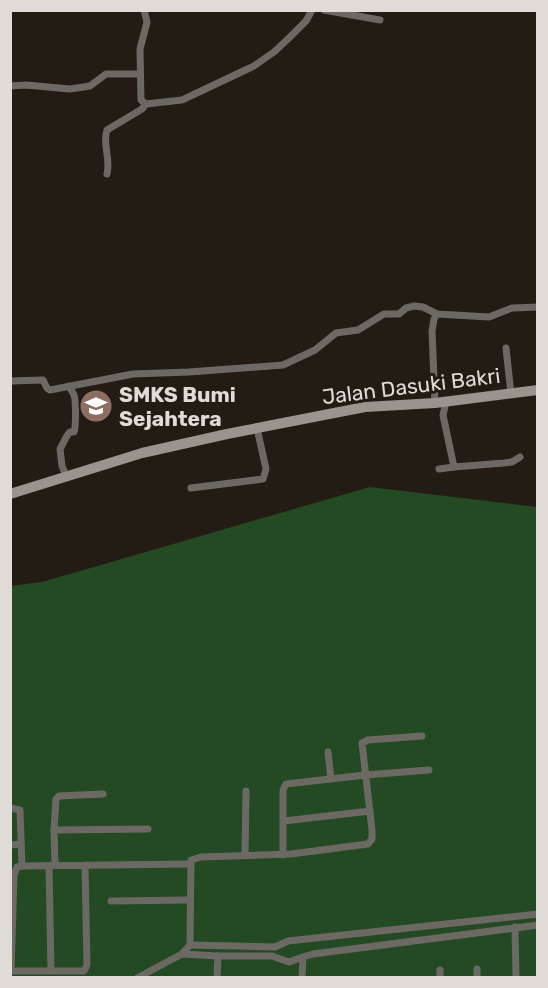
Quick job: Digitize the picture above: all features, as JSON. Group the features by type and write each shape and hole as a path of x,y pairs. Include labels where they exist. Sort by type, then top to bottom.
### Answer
{"main road":[{"name":"Jalan Dasuki Bakri","path":"10,495 142,453 257,428 364,407 441,402 537,390"}],"street":[{"path":"144,10 147,25 140,49 140,74 141,100 146,104 182,100 254,66 289,38 306,21 312,10"},
{"path":"324,10 380,21"},
{"path":"10,86 70,89 90,86 108,73 140,74"},
{"path":"107,174 109,163 105,139 107,130 142,109 146,104"},
{"path":"10,381 43,380 50,390 133,374 283,365 315,350 336,333 358,330 386,313 399,314 406,308 414,306 423,307 437,314 489,317 512,308 537,307"},
{"path":"437,314 432,331 442,415 454,467"},
{"path":"506,348 511,394"},
{"path":"66,476 60,449 65,443 65,437 70,432 74,432 76,428 74,417 76,402 69,386"},
{"path":"191,488 263,478 266,469 257,428"},
{"path":"439,469 504,463 520,457"},
{"path":"137,978 182,954 190,945 189,864 194,858 283,855 368,844 372,835 361,746 364,741 422,736"},
{"path":"328,752 331,779"},
{"path":"283,855 283,790 286,784 429,770"},
{"path":"245,855 246,791"},
{"path":"51,972 55,803 59,796 103,794"},
{"path":"10,808 20,810 22,866"},
{"path":"284,821 370,811"},
{"path":"54,830 148,829"},
{"path":"10,845 21,844"},
{"path":"85,865 87,965 84,971 11,971 15,869 22,866 52,866 85,865 189,864"},
{"path":"111,901 190,900"},
{"path":"190,945 275,947 288,941 537,914"},
{"path":"182,954 272,956 289,962 332,951 537,925"},
{"path":"516,927 516,978"},
{"path":"217,978 218,956"},
{"path":"302,978 303,957"},
{"path":"477,969 477,978"}],"green space":[{"path":"370,487 537,507 537,977 11,977 10,586 42,582"}],"place":[{"name":"SMKS Bumi Sejahtera","path":"96,406"}]}
